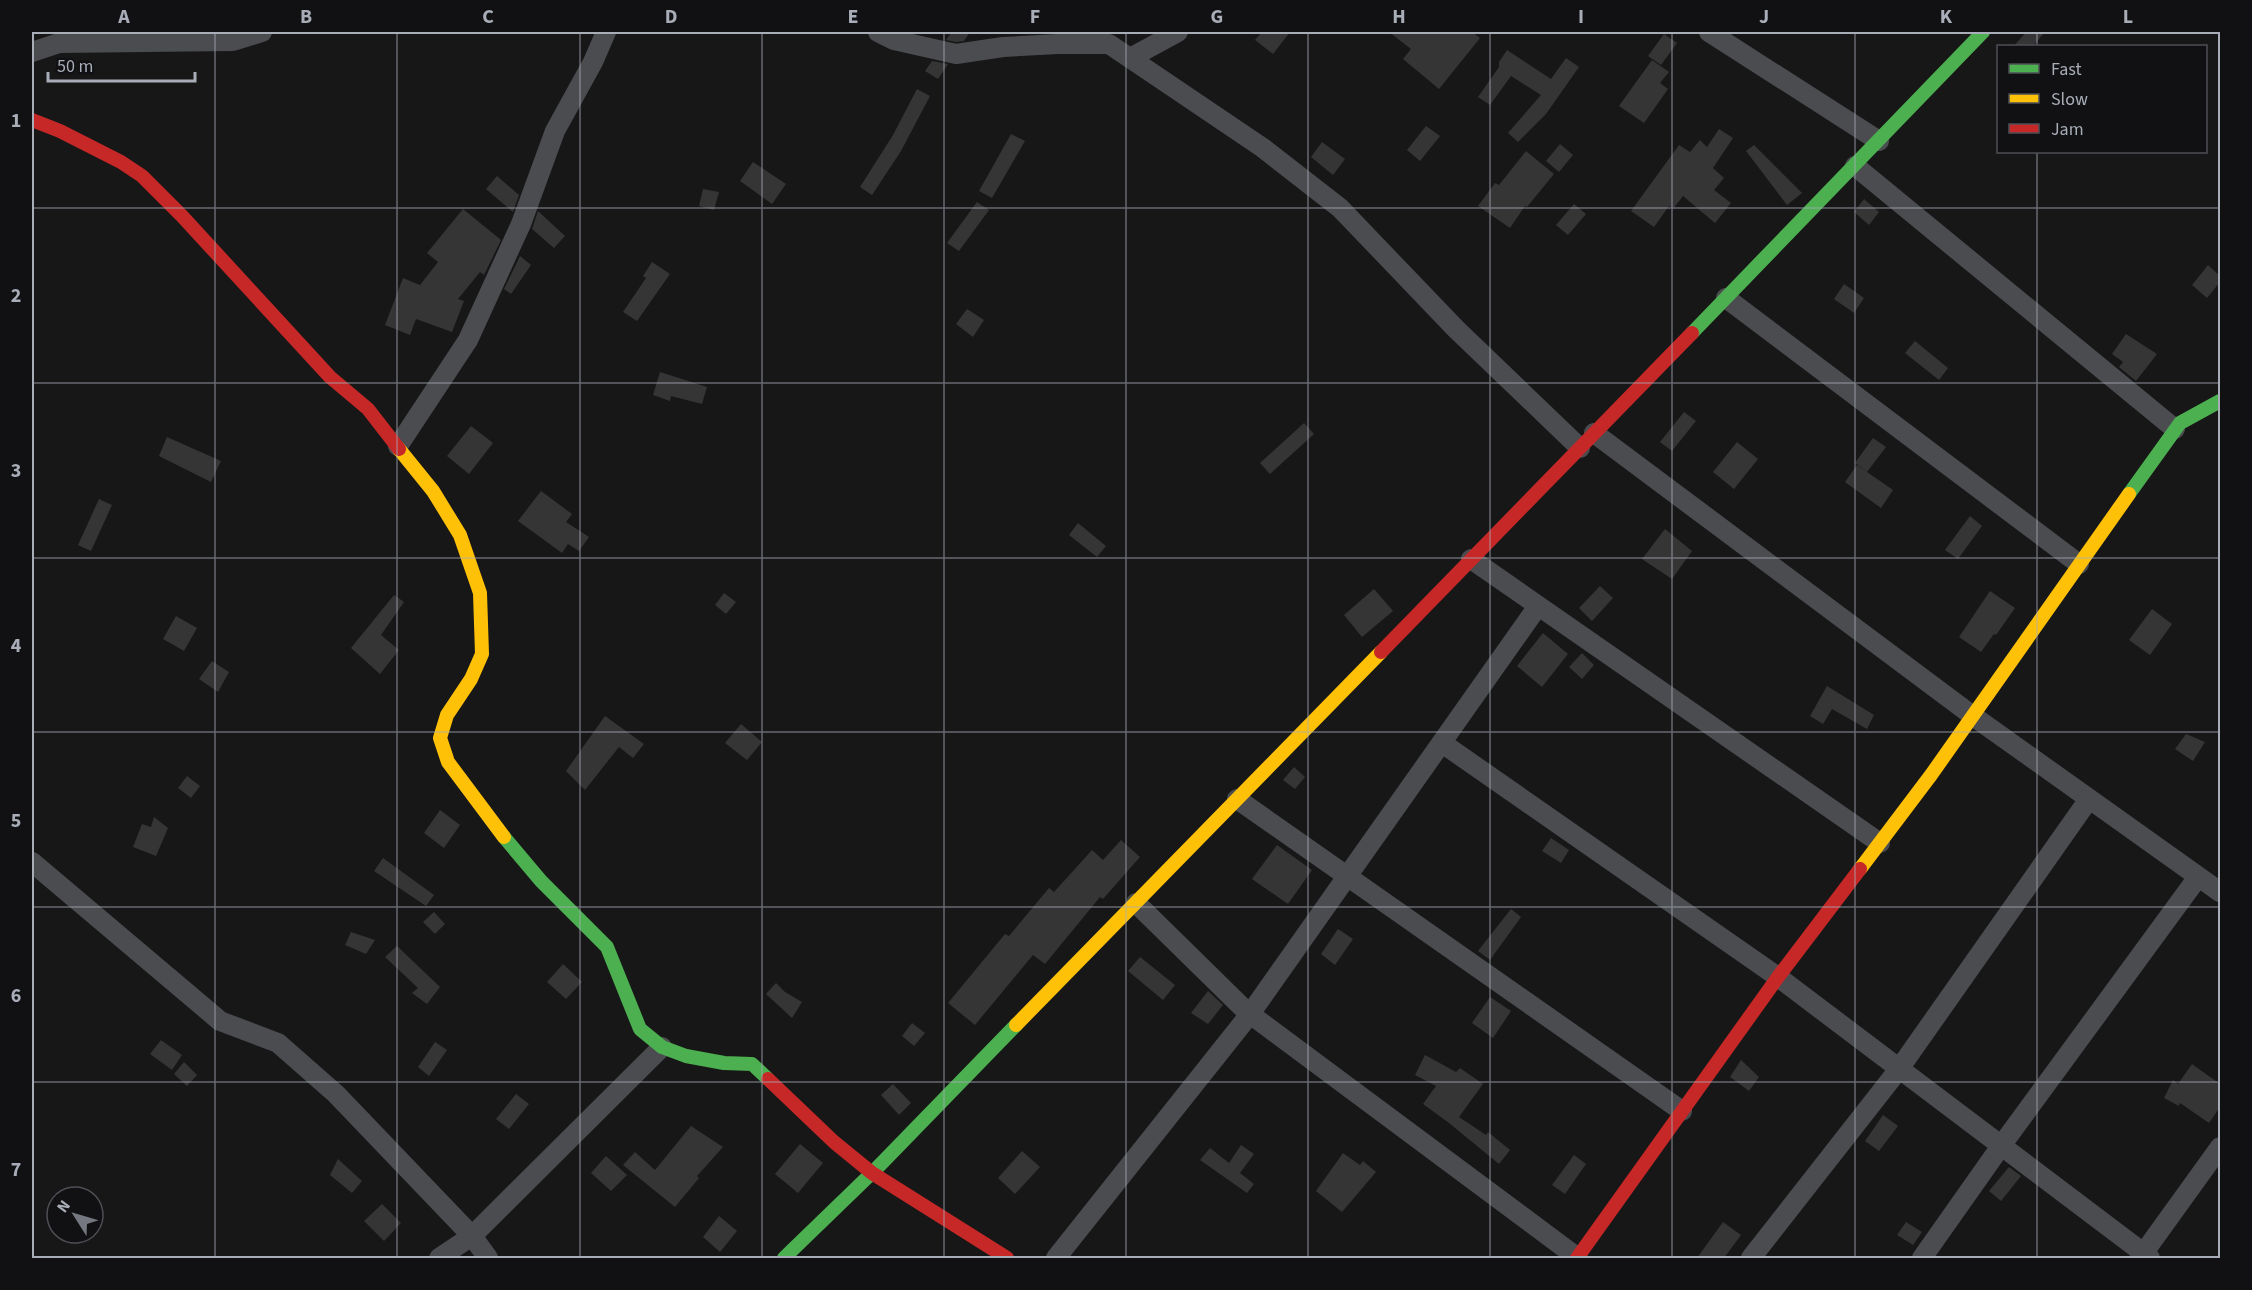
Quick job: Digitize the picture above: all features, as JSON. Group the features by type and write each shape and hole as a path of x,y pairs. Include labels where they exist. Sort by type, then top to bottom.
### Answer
{"street":[{"path":"32,52 59,43 233,41 262,32"},
{"path":"398,446 468,339 521,224 555,131 593,62 606,32"},
{"path":"878,32 894,40 956,54 1003,47 1109,44 1263,148 1340,208 1456,330 1580,447"},
{"path":"1130,58 1178,32"},
{"path":"1709,32 1879,141"},
{"path":"784,1258 872,1173 1983,32"},
{"path":"32,120 60,131 121,162 142,176 182,216 330,377 368,410 433,491 460,535 480,593 482,654 471,679 447,715 442,730 440,738 448,762 484,812 541,881 607,947 640,1029 662,1047 686,1056 724,1063 752,1064 834,1142 872,1173 1007,1258"},
{"path":"1855,166 2175,429"},
{"path":"1726,298 2079,564"},
{"path":"1136,903 1250,1014 1577,1258 1778,977 1973,716 2175,429 2180,423 2220,401"},
{"path":"1594,433 1973,716 2220,892"},
{"path":"1471,559 1880,843"},
{"path":"1056,1258 1250,1014 1538,606"},
{"path":"1442,743 1778,977 2145,1257 2220,1147"},
{"path":"1237,799 1682,1112"},
{"path":"1751,1258 1899,1068 2089,799"},
{"path":"32,862 220,1021 278,1043 336,1094 472,1236 488,1258"},
{"path":"1922,1258 2198,877"},
{"path":"439,1258 472,1236 662,1047"}],"building":[{"path":"952,32 970,32 964,41 946,40"},
{"path":"1262,32 1290,32 1273,54 1255,40"},
{"path":"1389,32 1472,32 1480,38 1439,89 1403,59 1411,49"},
{"path":"2026,32 2045,32 2034,45 2015,45"},
{"path":"1664,34 1677,43 1661,65 1648,56"},
{"path":"1507,50 1551,79 1566,58 1579,67 1546,114 1518,142 1508,133 1541,95 1511,76 1490,105 1478,97 1499,67 1499,62"},
{"path":"1652,60 1669,72 1660,83 1668,89 1644,123 1619,106"},
{"path":"932,61 948,64 938,79 925,71"},
{"path":"917,89 930,96 901,151 872,195 860,187 893,135"},
{"path":"1426,126 1440,136 1420,161 1407,150"},
{"path":"1719,129 1733,138 1713,168 1724,178 1714,190 1731,203 1715,223 1683,196 1673,209 1669,206 1654,227 1631,211 1679,145 1690,152 1700,140 1707,147"},
{"path":"1011,134 1025,141 992,198 979,191"},
{"path":"1322,142 1345,159 1333,175 1311,157"},
{"path":"1560,144 1573,155 1559,172 1546,161"},
{"path":"1754,145 1802,193 1787,205 1746,151"},
{"path":"1526,151 1554,174 1527,207 1525,206 1510,228 1478,206 1495,183 1499,185"},
{"path":"753,162 786,184 772,204 740,181"},
{"path":"497,176 519,195 513,212 486,189"},
{"path":"703,189 719,192 714,210 699,206"},
{"path":"1864,199 1879,212 1869,225 1854,212"},
{"path":"977,202 989,210 959,251 947,243"},
{"path":"1574,204 1586,214 1568,235 1556,225"},
{"path":"463,209 501,240 484,275 480,272 458,299 464,301 452,332 416,319 410,335 385,325 403,278 420,285 438,262 427,253"},
{"path":"538,211 565,236 554,248 532,229"},
{"path":"520,256 531,265 511,294 504,289"},
{"path":"652,262 670,274 637,321 623,312 646,278 643,276"},
{"path":"2208,265 2220,276 2220,282 2207,298 2192,285"},
{"path":"1844,284 1864,298 1854,313 1834,299"},
{"path":"967,309 984,320 973,337 956,324"},
{"path":"2126,334 2157,354 2136,381 2119,367 2123,362 2112,354"},
{"path":"1915,341 1948,368 1939,380 1905,353"},
{"path":"660,372 707,387 702,404 671,396 670,401 653,395"},
{"path":"1684,412 1696,421 1672,451 1660,442"},
{"path":"1304,423 1314,434 1270,474 1260,463"},
{"path":"471,426 493,443 469,474 447,456"},
{"path":"167,437 221,461 211,482 159,456"},
{"path":"1873,438 1886,447 1867,472 1855,463"},
{"path":"1737,442 1758,459 1734,489 1713,472"},
{"path":"1857,465 1893,490 1881,508 1845,482"},
{"path":"541,491 572,514 566,522 589,537 579,551 568,544 562,553 518,521"},
{"path":"99,499 112,505 91,551 78,545"},
{"path":"1970,516 1982,526 1958,559 1945,550"},
{"path":"1078,523 1106,546 1097,557 1069,535"},
{"path":"1665,529 1692,551 1672,579 1642,559"},
{"path":"1600,586 1613,598 1592,621 1579,608"},
{"path":"1374,589 1393,611 1362,637 1344,615"},
{"path":"1990,591 2015,608 1981,652 1959,637"},
{"path":"724,593 736,602 726,614 715,605"},
{"path":"394,595 404,602 381,635 399,650 380,674 351,648"},
{"path":"2152,609 2172,624 2150,655 2129,640"},
{"path":"176,616 197,628 184,651 163,639"},
{"path":"1543,633 1568,654 1542,687 1517,666"},
{"path":"1582,653 1594,665 1582,679 1569,667"},
{"path":"212,661 229,672 218,692 199,679"},
{"path":"1827,686 1874,715 1867,729 1832,709 1823,724 1810,716"},
{"path":"605,716 644,744 633,758 619,747 585,790 566,771"},
{"path":"741,724 762,742 747,760 725,743"},
{"path":"2186,734 2205,742 2193,761 2175,749"},
{"path":"1294,767 1305,777 1295,789 1283,780"},
{"path":"187,776 200,786 191,798 178,788"},
{"path":"440,810 460,825 444,848 424,833"},
{"path":"154,817 168,828 156,856 133,847 142,824 151,827"},
{"path":"1551,838 1569,850 1561,863 1542,851"},
{"path":"1121,840 1140,857 1103,899 1100,897 1045,964 1033,955 975,1025 948,1003 1005,934 1009,936 1049,888 1054,892 1092,850 1103,860"},
{"path":"1277,845 1312,870 1288,904 1252,879"},
{"path":"383,858 434,895 426,906 374,871"},
{"path":"1511,909 1521,917 1490,960 1478,951"},
{"path":"434,912 445,924 435,934 423,922"},
{"path":"1338,929 1353,939 1335,965 1321,954"},
{"path":"351,932 375,940 366,954 345,945"},
{"path":"397,946 440,987 427,1004 412,993 418,988 385,957"},
{"path":"1140,957 1175,985 1163,1000 1128,971"},
{"path":"563,964 582,982 566,999 547,982"},
{"path":"776,983 785,992 802,1002 792,1018 766,994"},
{"path":"1208,991 1223,1005 1208,1024 1191,1013"},
{"path":"1490,997 1511,1011 1493,1038 1472,1023"},
{"path":"912,1023 925,1033 914,1046 902,1036"},
{"path":"161,1040 182,1055 172,1070 150,1054"},
{"path":"435,1042 447,1050 429,1076 418,1067"},
{"path":"1425,1055 1456,1072 1460,1068 1483,1084 1459,1117 1486,1135 1488,1132 1510,1150 1499,1164 1423,1104 1436,1086 1415,1075"},
{"path":"1741,1060 1759,1077 1749,1091 1730,1077"},
{"path":"184,1062 197,1075 187,1086 174,1074"},
{"path":"2192,1064 2220,1084 2220,1107 2209,1123 2180,1103 2179,1106 2164,1098 2173,1080 2178,1084"},
{"path":"893,1084 911,1103 899,1115 881,1095"},
{"path":"516,1094 529,1104 509,1129 496,1119"},
{"path":"1883,1115 1898,1126 1879,1151 1865,1141"},
{"path":"691,1126 723,1147 697,1176 699,1178 675,1207 623,1165 635,1152 655,1170"},
{"path":"800,1144 823,1163 798,1193 775,1174"},
{"path":"1241,1145 1254,1154 1240,1173 1254,1184 1247,1193 1200,1160 1210,1148 1229,1163"},
{"path":"1022,1151 1040,1167 1015,1194 998,1178"},
{"path":"1343,1153 1360,1165 1363,1161 1376,1172 1342,1212 1316,1191"},
{"path":"1574,1155 1586,1164 1565,1194 1552,1185"},
{"path":"606,1156 627,1175 611,1191 591,1173"},
{"path":"338,1159 362,1181 352,1193 330,1175"},
{"path":"2009,1167 2021,1176 2001,1201 1989,1191"},
{"path":"382,1204 401,1223 384,1241 364,1221"},
{"path":"719,1216 737,1231 720,1252 703,1237"},
{"path":"1723,1222 1741,1235 1724,1258 1697,1258"},
{"path":"1906,1222 1922,1232 1913,1245 1897,1235"}],"traffic: fast":[{"path":"1692,333 1983,32"},
{"path":"2129,494 2180,423 2220,401"},
{"path":"504,837 541,881 607,947 640,1029 662,1047 686,1056 724,1063 752,1064 768,1079"},
{"path":"784,1258 877,1168 1016,1025"}],"traffic: slow":[{"path":"399,449 433,491 460,535 480,593 482,654 471,679 447,715 440,738 448,762 504,837"},
{"path":"1860,869 1931,775 2129,494"},
{"path":"1016,1025 1381,652"}],"traffic: jam":[{"path":"32,120 60,131 121,162 142,176 182,216 330,377 368,409 399,449"},
{"path":"1381,652 1692,333"},
{"path":"1577,1258 1778,977 1860,869"},
{"path":"768,1079 834,1142 872,1173 1007,1258"}]}
